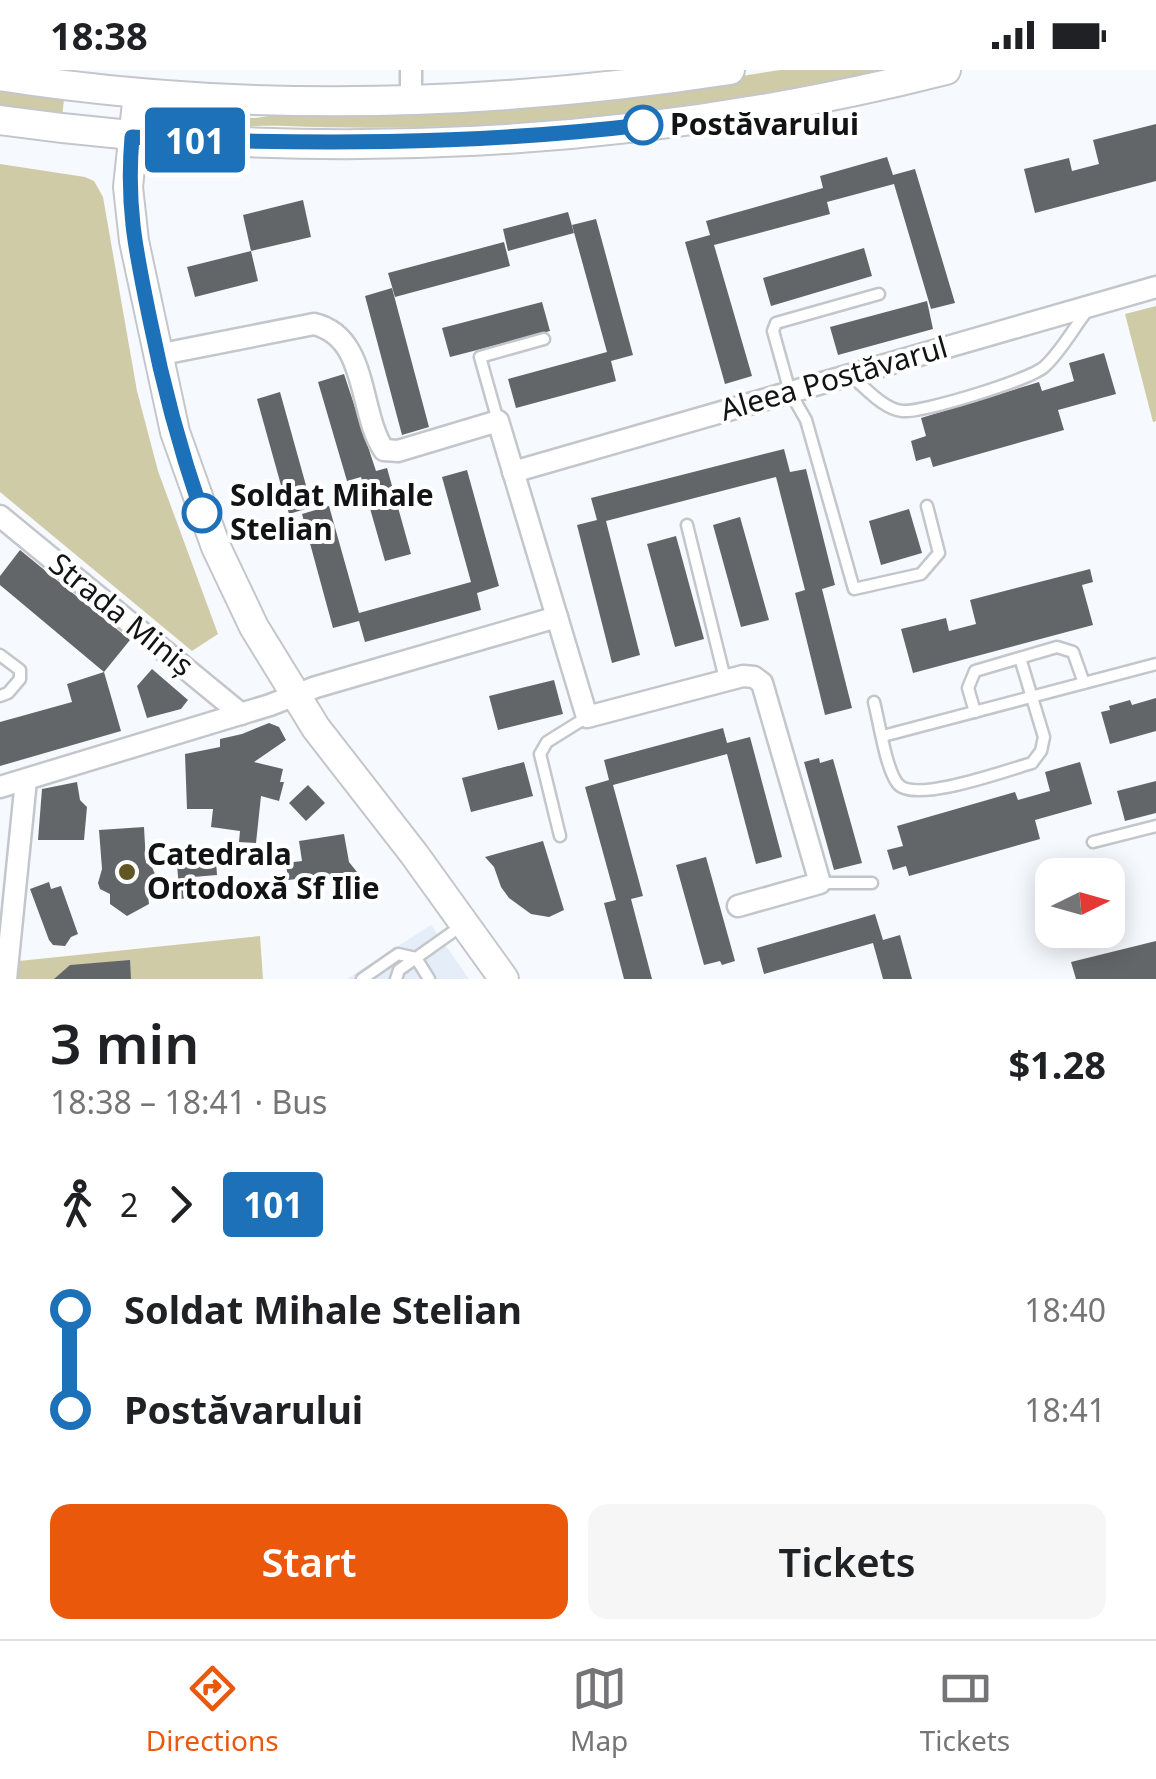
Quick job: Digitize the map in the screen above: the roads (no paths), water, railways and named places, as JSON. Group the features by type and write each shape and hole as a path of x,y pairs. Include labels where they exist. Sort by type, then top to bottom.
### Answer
{"main road":[{"path":"0,76 138,93 294,102 412,101 569,92 730,70"},
{"path":"0,120 132,137 366,142 572,133 740,112 946,70"},
{"path":"138,93 129,208 157,355 181,450 216,547 254,627 295,696 504,979"}],"street":[{"path":"411,70 412,101"},
{"name":"Aleea Postăvarul","path":"513,472 1156,287"},
{"path":"157,355 314,324 325,326 344,340 384,450 398,451 498,421 587,716 743,676 762,683 820,883 738,906"},
{"name":"Strada Miniș","path":"0,516 241,714"},
{"path":"0,787 556,618"},
{"path":"6,979 26,780"}],"lane":[{"path":"879,294 773,326 790,392 806,420 854,589 920,574 940,553 927,506"},
{"path":"850,375 888,406 902,411 926,407 1030,377 1046,366 1091,306"},
{"path":"498,421 480,357 544,339"},
{"path":"687,525 725,680"},
{"path":"974,712 968,688 975,671 1058,647 1072,652 1084,683"},
{"path":"0,655 20,670 20,678 8,693 0,696"},
{"path":"874,702 895,782 906,791 926,792 1032,763 1042,750 1044,737 1020,658"},
{"path":"883,736 1156,664"},
{"path":"560,836 540,754 547,742 587,716"},
{"path":"1093,842 1156,826"},
{"path":"820,883 872,883"},
{"path":"396,979 399,970 466,923"},
{"path":"362,979 398,954 416,958 429,979"}],"place":[{"name":"Postăvarului","path":"643,125"},
{"name":"Soldat Mihale Stelian","path":"202,513"},
{"name":"Catedrala Ortodoxă Sf Ilie","path":"127,872"}]}
